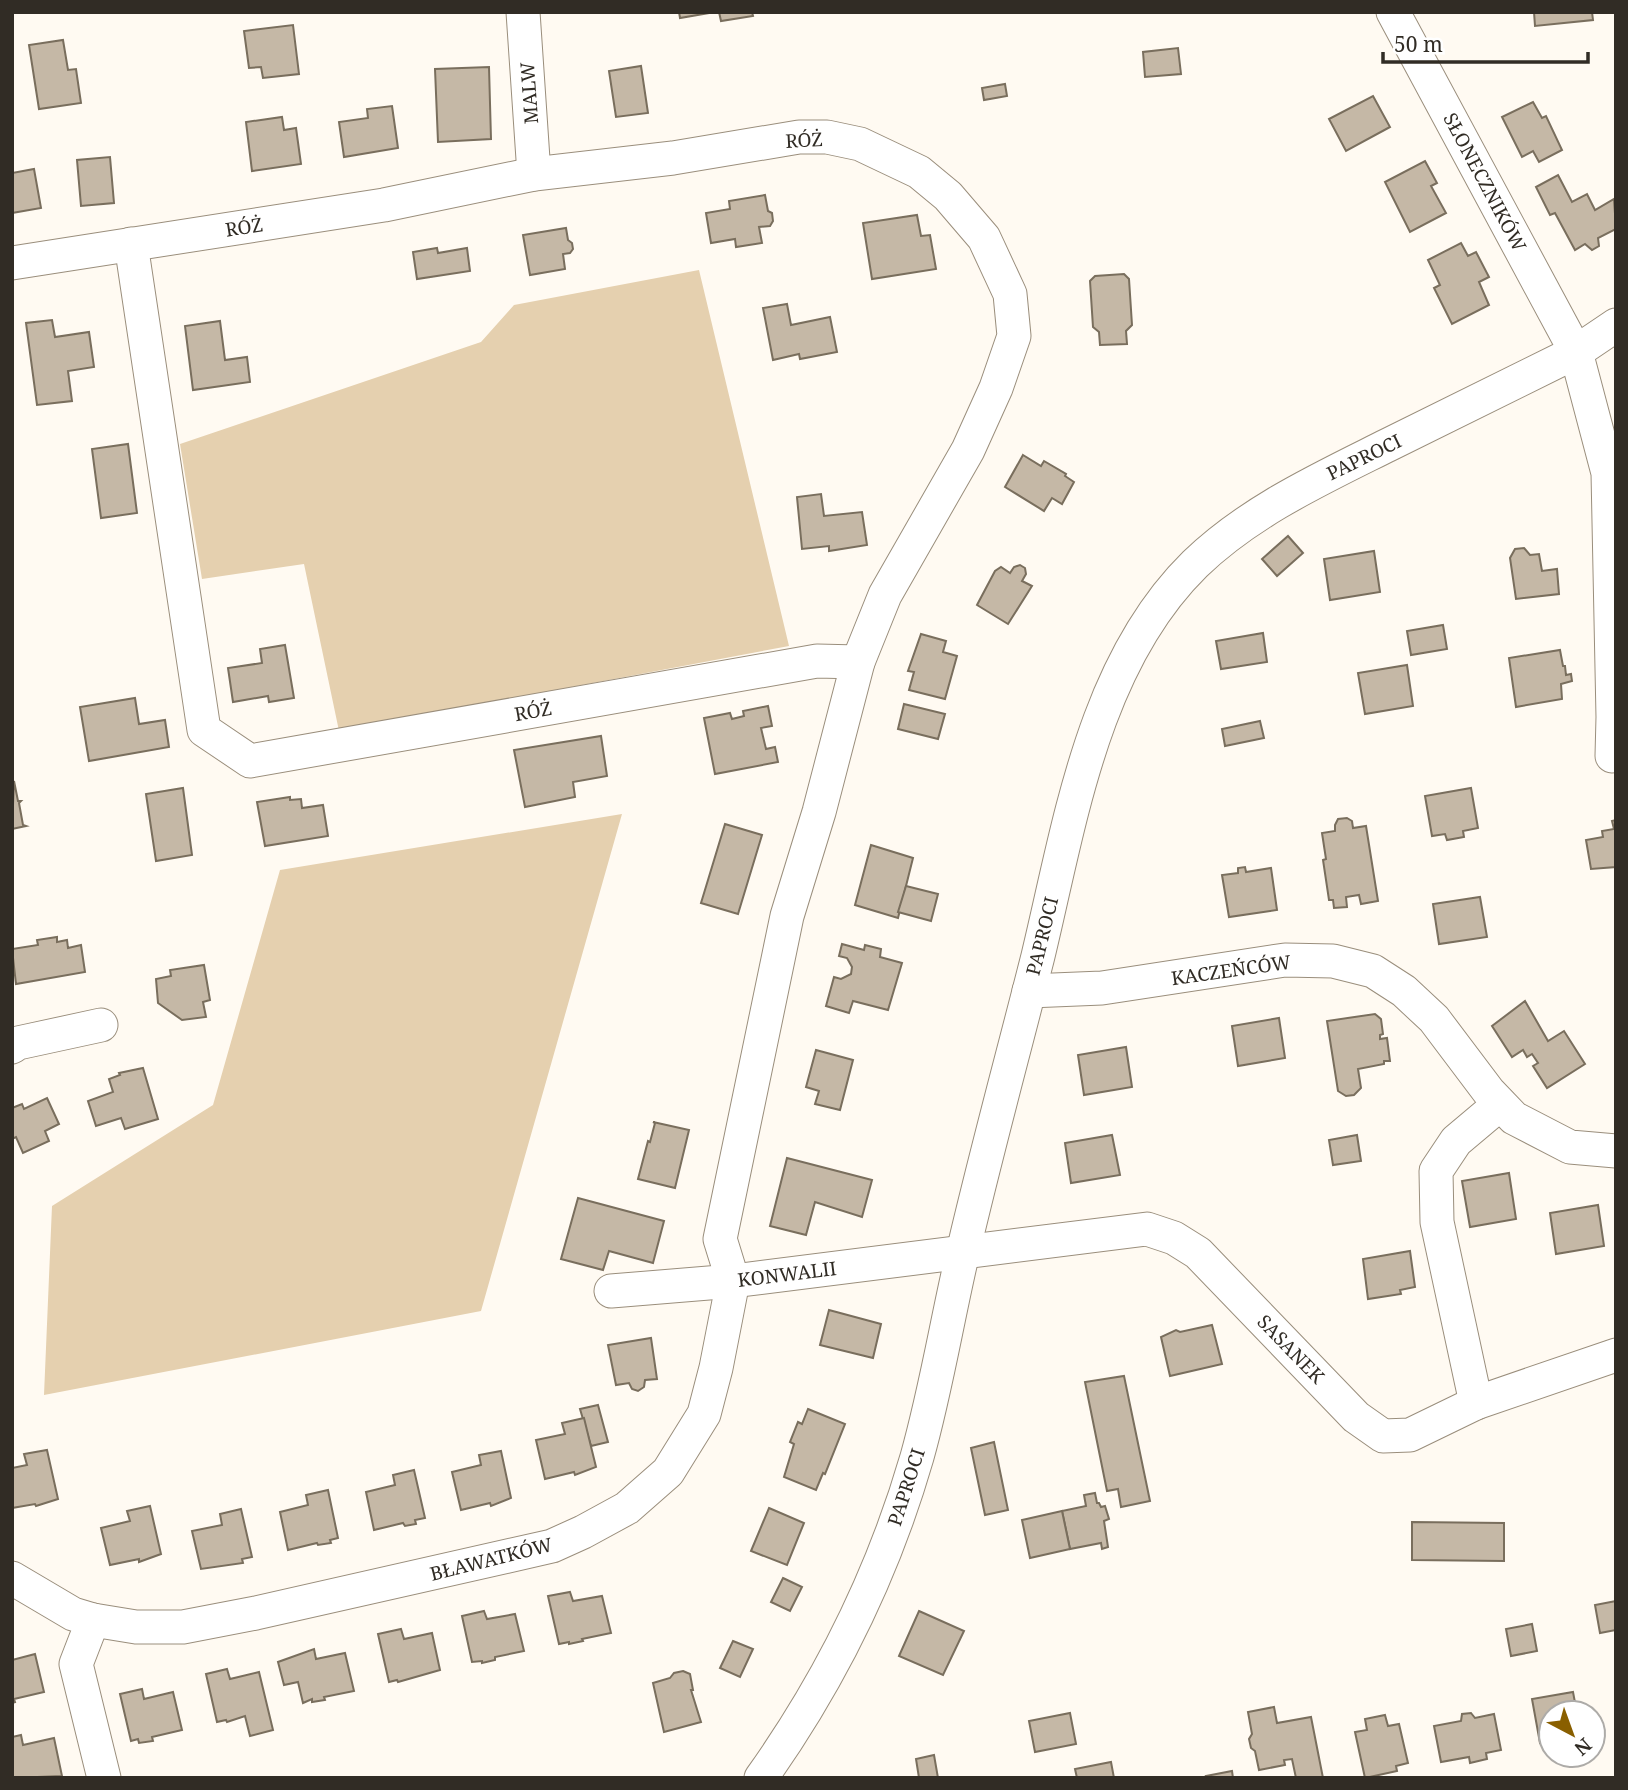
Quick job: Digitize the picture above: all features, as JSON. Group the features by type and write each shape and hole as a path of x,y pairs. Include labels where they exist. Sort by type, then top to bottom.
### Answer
{"street":[{"name":"MALW","path":"523,12 534,174"},
{"name":"SŁONECZNIKÓW","path":"1394,13 1576,352 1608,473 1612,756"},
{"name":"RÓŻ","path":"12,263 384,205 534,174 673,158 799,137 827,137 860,144 919,172 947,196 984,239 1010,294 1014,336 996,388 968,450 885,595 858,662 819,812 787,916 720,1238 733,1280"},
{"name":"RÓŻ","path":"131,244 204,730 250,761 817,661 858,662"},
{"name":"PAPROCI","path":"761,1778 782,1748 844,1642 886,1550 918,1456 963,1252 1084,763 1123,666 1154,614 1193,566 1238,527 1297,490 1576,352 1616,325"},
{"name":"KACZEŃCÓW","path":"1029,991 1102,988 1285,960 1333,961 1373,971 1404,991 1434,1019 1514,1118 1570,1147 1616,1151"},
{"path":"12,1047 18,1043 101,1026"},
{"path":"1476,1403 1437,1222 1436,1171 1456,1141 1500,1104"},
{"name":"SASANEK","path":"963,1252 1147,1229 1174,1238 1198,1253 1356,1418 1383,1436 1410,1435 1476,1403 1616,1355"},
{"name":"KONWALII","path":"611,1291 733,1280 963,1252"},
{"name":"BŁAWATKÓW","path":"12,1578 73,1614 93,1620 136,1626 183,1627 552,1546 627,1508 668,1472 704,1414 733,1280"},
{"path":"93,1620 76,1664 104,1778"}],"shaded area":[{"path":"699,270 789,646 339,731 304,564 202,579 180,444 481,342 514,305"},
{"path":"622,814 481,1311 44,1395 52,1206 213,1105 280,870"}],"building":[{"path":"679,12 715,12 680,18"},
{"path":"719,12 752,12 753,16 721,21"},
{"path":"1534,12 1592,12 1593,20 1535,26"},
{"path":"293,25 299,74 263,78 261,67 249,68 244,31"},
{"path":"63,40 68,70 76,69 81,103 39,109 29,45"},
{"path":"1178,48 1181,74 1145,77 1143,52"},
{"path":"641,66 648,113 616,117 609,71"},
{"path":"489,67 491,139 438,142 435,69"},
{"path":"1005,84 1007,96 984,100 982,88"},
{"path":"1373,96 1390,127 1346,151 1329,119"},
{"path":"1533,102 1542,118 1546,116 1562,150 1539,162 1533,151 1522,157 1502,117"},
{"path":"392,106 398,148 344,157 339,122 368,118 367,109"},
{"path":"282,117 284,130 296,128 301,164 252,171 246,122"},
{"path":"110,157 114,203 81,206 77,160"},
{"path":"1425,161 1437,183 1431,186 1446,213 1410,232 1385,182"},
{"path":"34,169 41,208 12,213 12,173"},
{"path":"1558,175 1572,202 1587,194 1595,210 1614,199 1616,229 1598,238 1599,246 1592,250 1585,244 1575,250 1555,213 1550,215 1536,187"},
{"path":"765,195 773,221 770,226 759,227 762,243 736,247 735,239 711,243 706,213 730,209 729,201"},
{"path":"917,215 921,236 930,235 936,269 872,279 863,223"},
{"path":"566,228 573,249 570,253 563,254 565,269 530,275 523,235"},
{"path":"1461,243 1468,256 1476,252 1489,277 1479,282 1489,305 1452,324 1434,288 1440,285 1428,260"},
{"path":"437,248 438,253 467,248 470,271 417,279 413,252"},
{"path":"1124,274 1129,279 1132,325 1126,331 1127,344 1100,345 1099,332 1093,327 1090,281 1095,276"},
{"path":"787,304 791,325 830,317 837,352 800,359 799,354 773,360 763,308"},
{"path":"52,320 55,337 89,332 94,367 68,371 72,401 37,405 26,323"},
{"path":"220,321 225,360 247,357 250,382 193,390 185,326"},
{"path":"128,444 137,513 101,518 92,449"},
{"path":"1023,455 1041,466 1044,461 1074,482 1062,504 1052,498 1044,511 1005,487"},
{"path":"821,494 824,516 862,512 867,545 829,551 829,546 802,549 797,497"},
{"path":"1288,536 1303,553 1277,576 1262,559"},
{"path":"1524,548 1530,555 1539,554 1542,571 1557,569 1559,594 1516,599 1510,558 1515,549"},
{"path":"1374,551 1380,592 1330,600 1324,559"},
{"path":"1020,565 1025,568 1026,574 1022,581 1032,586 1008,624 977,605 995,571 1001,567 1010,573 1014,567"},
{"path":"1443,625 1447,649 1411,655 1407,631"},
{"path":"1263,633 1267,662 1221,669 1216,641"},
{"path":"921,634 946,641 943,652 957,656 945,699 909,690 914,672 908,671"},
{"path":"285,645 294,698 269,702 268,696 233,702 228,668 262,663 260,649"},
{"path":"1560,650 1566,675 1571,674 1572,681 1561,684 1562,699 1516,707 1509,658"},
{"path":"1407,665 1413,706 1365,714 1358,673"},
{"path":"135,698 139,724 165,720 169,747 89,761 80,707"},
{"path":"904,704 945,714 938,739 898,729"},
{"path":"768,706 772,726 761,728 766,749 775,747 778,762 715,774 704,718 730,713 732,719 744,716 743,711"},
{"path":"1260,721 1264,738 1225,746 1222,729"},
{"path":"601,736 607,776 573,782 575,797 525,807 514,750"},
{"path":"14,781 18,801 21,801 19,803 23,825 26,826 12,829"},
{"path":"183,788 192,855 156,861 146,794"},
{"path":"1471,788 1478,828 1463,831 1464,837 1447,840 1445,834 1432,836 1425,796"},
{"path":"290,797 290,800 301,799 302,808 323,805 328,836 265,846 257,802"},
{"path":"1347,818 1352,821 1353,828 1366,826 1378,901 1361,904 1359,895 1346,897 1347,907 1334,908 1333,900 1329,900 1322,833 1335,831 1338,819"},
{"path":"1616,820 1616,867 1591,869 1586,840 1603,837 1602,831 1614,829 1612,821"},
{"path":"725,824 762,835 738,914 701,903"},
{"path":"871,845 913,858 898,918 855,905"},
{"path":"1245,867 1246,872 1271,868 1277,910 1229,917 1222,875 1238,873 1238,868"},
{"path":"906,886 938,894 931,921 898,912"},
{"path":"1480,897 1487,937 1439,944 1433,904"},
{"path":"57,937 57,942 67,940 68,948 81,945 85,972 16,984 12,949 38,945 37,940"},
{"path":"842,944 864,950 865,945 881,949 880,957 902,963 888,1010 853,1001 849,1013 826,1006 834,977 841,979 851,974 852,967 847,958 839,956"},
{"path":"204,965 210,1000 203,1002 206,1017 182,1020 158,1003 156,979 171,976 170,970"},
{"path":"1525,1001 1548,1041 1564,1031 1585,1064 1547,1088 1533,1066 1538,1063 1532,1054 1527,1057 1523,1050 1512,1057 1492,1026"},
{"path":"1375,1014 1381,1019 1383,1034 1380,1039 1387,1038 1390,1061 1358,1069 1361,1088 1354,1095 1346,1096 1338,1091 1327,1021"},
{"path":"1279,1018 1285,1058 1238,1066 1232,1026"},
{"path":"1126,1047 1132,1087 1084,1095 1078,1055"},
{"path":"816,1050 853,1060 840,1110 815,1104 819,1091 806,1087"},
{"path":"143,1068 158,1119 125,1129 121,1118 96,1126 88,1101 113,1092 109,1079 120,1075 119,1073"},
{"path":"47,1098 59,1124 45,1131 49,1141 23,1153 16,1137 12,1139 12,1108 22,1104 24,1109"},
{"path":"653,1122 689,1130 675,1188 638,1179 655,1123"},
{"path":"1112,1135 1120,1175 1071,1183 1065,1143"},
{"path":"1357,1135 1361,1161 1333,1165 1329,1140"},
{"path":"787,1158 872,1180 862,1217 815,1202 806,1235 770,1226"},
{"path":"1509,1173 1516,1219 1470,1227 1462,1181"},
{"path":"578,1198 664,1221 653,1263 609,1251 603,1270 561,1259"},
{"path":"1598,1205 1604,1246 1556,1254 1550,1213"},
{"path":"1410,1251 1415,1287 1400,1290 1401,1294 1368,1299 1363,1259"},
{"path":"829,1310 881,1324 873,1358 820,1345"},
{"path":"1212,1325 1222,1364 1170,1376 1161,1337 1176,1330 1180,1332"},
{"path":"651,1338 657,1379 645,1380 644,1387 638,1391 632,1389 629,1383 616,1385 608,1345"},
{"path":"1124,1376 1150,1501 1121,1507 1118,1489 1107,1491 1085,1382"},
{"path":"598,1405 608,1442 591,1446 580,1409"},
{"path":"808,1409 845,1424 816,1490 784,1477 794,1444 790,1442 798,1422 802,1424"},
{"path":"584,1418 596,1467 575,1475 574,1472 545,1479 536,1440 565,1434 562,1423"},
{"path":"994,1442 1008,1510 985,1515 971,1448"},
{"path":"47,1450 58,1499 36,1506 12,1508 12,1468 27,1465 24,1454"},
{"path":"501,1451 511,1498 491,1506 490,1503 461,1510 452,1472 481,1465 479,1455"},
{"path":"414,1470 425,1518 415,1520 416,1524 405,1526 403,1523 374,1530 366,1492 395,1485 393,1475"},
{"path":"328,1490 338,1538 330,1540 331,1543 317,1543 288,1550 280,1512 308,1505 306,1495"},
{"path":"1095,1493 1097,1503 1101,1507 1105,1506 1109,1519 1104,1521 1108,1547 1102,1549 1101,1543 1070,1549 1062,1511 1086,1506 1084,1495"},
{"path":"150,1506 161,1554 139,1562 139,1559 110,1565 101,1528 130,1521 127,1511"},
{"path":"769,1508 804,1523 787,1565 751,1551"},
{"path":"241,1509 252,1557 242,1559 243,1563 201,1569 192,1531 222,1525 220,1514"},
{"path":"1062,1511 1070,1549 1030,1558 1022,1520"},
{"path":"1412,1522 1504,1523 1504,1561 1412,1560"},
{"path":"783,1578 802,1587 790,1611 771,1602"},
{"path":"570,1592 573,1601 602,1596 611,1633 559,1644 548,1596"},
{"path":"1616,1601 1616,1630 1600,1633 1595,1605"},
{"path":"484,1611 487,1619 515,1614 524,1651 495,1657 495,1660 482,1663 472,1662 462,1616"},
{"path":"919,1611 964,1631 943,1675 899,1656"},
{"path":"1532,1624 1537,1651 1511,1656 1506,1629"},
{"path":"401,1629 404,1639 432,1633 440,1670 389,1682 378,1634"},
{"path":"733,1641 753,1649 740,1677 720,1668"},
{"path":"314,1649 316,1659 345,1653 354,1691 324,1697 325,1700 312,1702 312,1699 303,1703 298,1682 284,1685 278,1662"},
{"path":"35,1654 44,1692 14,1699 15,1702 12,1703 12,1660"},
{"path":"227,1669 230,1679 259,1672 273,1730 250,1736 245,1716 217,1722 206,1674"},
{"path":"683,1671 690,1674 691,1690 701,1722 664,1732 653,1683"},
{"path":"142,1689 144,1699 173,1692 182,1730 152,1737 153,1741 131,1741 120,1694"},
{"path":"1573,1692 1574,1699 1537,1699 1537,1726 1532,1699"},
{"path":"1274,1707 1277,1723 1311,1717 1323,1778 1296,1778 1292,1759 1284,1760 1285,1765 1259,1770 1249,1739 1252,1734 1248,1712"},
{"path":"1070,1713 1076,1744 1035,1752 1029,1721"},
{"path":"1471,1713 1475,1718 1494,1714 1501,1750 1486,1753 1487,1759 1470,1763 1469,1757 1441,1762 1434,1726 1461,1721 1462,1714"},
{"path":"1385,1715 1388,1726 1399,1724 1408,1763 1396,1766 1397,1771 1365,1778 1355,1732 1367,1730 1365,1719"},
{"path":"21,1735 23,1745 54,1738 62,1776 12,1778 12,1737"},
{"path":"934,1755 938,1778 919,1778 916,1759"},
{"path":"1111,1762 1114,1778 1077,1778 1075,1769"},
{"path":"1232,1771 1233,1778 1206,1776"}]}
